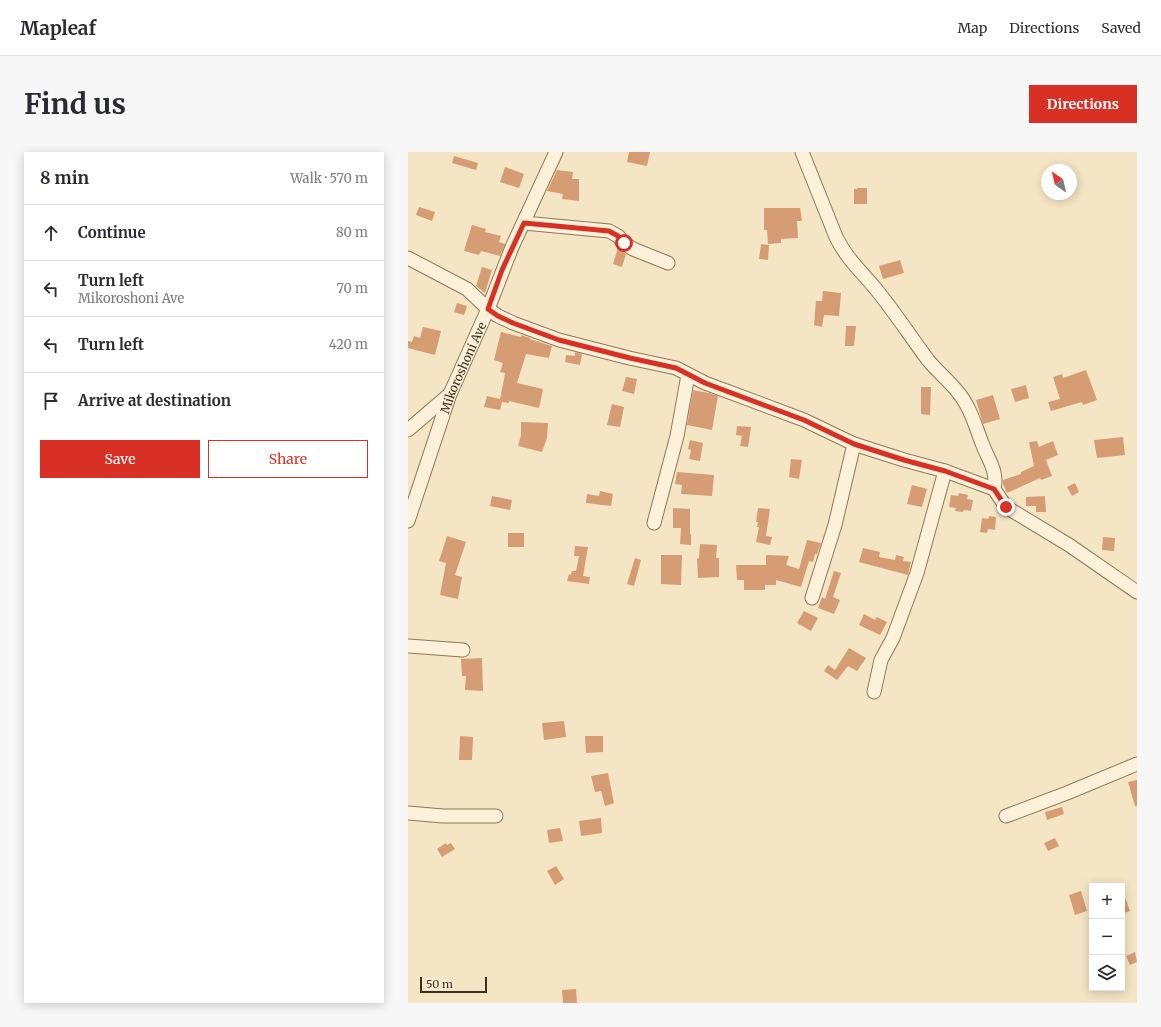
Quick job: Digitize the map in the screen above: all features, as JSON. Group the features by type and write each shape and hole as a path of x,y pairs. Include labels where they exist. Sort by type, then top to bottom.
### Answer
{"street":[{"name":"Mikoroshoni Ave","path":"408,521 450,394 488,309 505,264 556,152"},
{"path":"802,152 843,251 886,302 936,370 957,391 972,416 994,471 996,480 994,489"},
{"path":"524,223 609,231 618,236 624,243 633,249 668,263"},
{"path":"408,258 467,289 488,309 498,316 513,323 559,340 676,368 688,375 721,389 804,420 854,444 945,471 994,489 1006,507 1069,544 1137,592"},
{"path":"654,523 677,436 688,375"},
{"path":"408,430 450,394"},
{"path":"812,598 835,525 854,444"},
{"path":"874,692 881,660 893,638 917,572 945,471"},
{"path":"408,646 462,650"},
{"path":"1006,816 1137,764"},
{"path":"408,813 443,816 496,816"}],"building":[{"path":"629,152 650,152 647,166 627,162"},
{"path":"454,156 478,163 476,170 452,163"},
{"path":"505,167 524,174 519,188 500,182"},
{"path":"557,170 573,172 572,179 579,179 579,201 562,199 563,194 547,191"},
{"path":"867,188 867,204 854,204 854,189"},
{"path":"419,207 435,212 432,221 416,215"},
{"path":"764,208 800,208 802,221 797,221 798,238 781,239 781,243 768,244 767,230 764,230"},
{"path":"472,225 486,229 485,232 501,236 499,242 505,244 500,256 481,251 479,255 464,251"},
{"path":"761,244 769,245 768,260 759,259"},
{"path":"618,248 626,254 622,267 613,264"},
{"path":"900,260 904,273 883,279 879,266"},
{"path":"482,267 492,270 485,293 476,286"},
{"path":"823,291 841,293 839,316 824,315 822,327 814,325 816,301 822,301"},
{"path":"457,303 467,306 464,315 454,312"},
{"path":"846,326 856,326 854,346 845,346"},
{"path":"423,327 441,331 435,355 408,348 408,341 412,342 414,336 420,338"},
{"path":"501,332 521,337 521,335 552,346 549,358 526,354 517,383 543,389 539,408 509,401 509,403 502,402 500,410 484,407 487,396 500,399 505,373 500,372 503,363 494,360"},
{"path":"575,352 582,354 580,365 565,362 566,355 575,356"},
{"path":"1086,370 1097,400 1083,405 1082,402 1051,411 1048,402 1060,399 1053,377 1062,374 1063,378"},
{"path":"626,377 637,379 634,394 622,391"},
{"path":"1026,385 1029,398 1015,402 1011,389"},
{"path":"921,387 931,387 930,415 921,414"},
{"path":"693,390 718,396 712,430 687,425"},
{"path":"993,395 1000,419 983,424 976,400"},
{"path":"612,404 624,407 620,427 607,425"},
{"path":"521,422 548,423 547,438 542,452 518,446 521,435"},
{"path":"737,426 751,427 748,447 740,446 742,436 736,435"},
{"path":"1123,437 1125,455 1097,458 1094,440"},
{"path":"690,440 703,443 700,461 689,459 691,450 688,449"},
{"path":"1037,441 1039,447 1053,441 1058,455 1046,460 1052,476 1041,480 1040,478 1007,493 1003,480 1021,474 1021,472 1034,466 1029,442"},
{"path":"791,459 802,460 799,479 789,477"},
{"path":"677,472 714,475 712,496 681,494 682,485 675,484"},
{"path":"1075,483 1079,492 1072,496 1067,487"},
{"path":"912,485 927,489 922,507 907,504"},
{"path":"600,491 613,494 611,506 586,503 587,494 599,496"},
{"path":"959,493 968,495 967,499 973,500 971,511 955,511 956,508 949,507 951,495 958,496"},
{"path":"492,496 512,500 510,510 490,506"},
{"path":"1045,496 1046,512 1036,512 1036,506 1026,506 1026,497"},
{"path":"673,508 690,509 691,545 680,544 681,528 673,528"},
{"path":"758,508 770,509 766,536 772,537 770,545 756,542 759,527 757,527 758,522 756,522"},
{"path":"989,516 996,517 995,530 988,529 987,533 980,532 982,518 988,519"},
{"path":"508,533 524,533 524,547 508,547"},
{"path":"447,536 466,542 455,575 462,577 458,599 440,595 446,563 439,561"},
{"path":"1103,537 1115,538 1114,551 1102,550"},
{"path":"807,540 821,543 817,554 815,554 813,562 809,561 801,587 776,580 776,585 765,585 765,590 744,590 744,580 737,580 736,565 766,565 766,555 789,556 786,565 799,569"},
{"path":"700,544 717,545 716,558 719,558 719,577 698,578 697,559 699,558"},
{"path":"575,546 588,547 583,576 590,577 589,584 567,581 569,574 571,575 572,571 576,571 579,556 574,556"},
{"path":"863,548 880,552 879,557 895,560 896,555 904,557 903,561 911,562 908,575 859,562"},
{"path":"661,555 682,555 681,585 661,584"},
{"path":"635,558 641,560 634,586 627,584"},
{"path":"834,571 841,573 833,597 840,600 834,614 818,608 822,597 825,599"},
{"path":"804,611 818,618 811,631 797,623"},
{"path":"864,614 875,620 877,617 887,622 880,635 859,625"},
{"path":"849,648 866,658 857,671 848,666 837,680 824,671 828,665 835,670"},
{"path":"482,658 483,691 465,690 466,676 462,676 461,659"},
{"path":"564,721 566,737 544,740 542,723"},
{"path":"460,736 473,737 472,760 459,760"},
{"path":"585,736 603,736 603,752 586,753"},
{"path":"608,773 614,803 605,806 601,791 595,792 591,776"},
{"path":"1137,780 1137,806 1135,806 1128,782"},
{"path":"1062,807 1064,814 1047,820 1045,812"},
{"path":"601,818 602,833 581,836 579,821"},
{"path":"560,828 563,841 549,843 547,830"},
{"path":"1055,838 1059,846 1048,851 1044,843"},
{"path":"446,843 447,845 451,843 455,849 442,857 437,849"},
{"path":"556,866 564,879 555,885 547,871"},
{"path":"1081,891 1087,911 1075,915 1069,895"},
{"path":"1125,897 1130,911 1125,913"},
{"path":"1135,952 1137,962 1130,965 1126,956"},
{"path":"576,989 577,1003 563,1003 562,990"}],"route":[{"path":"624,243 618,236 601,229 524,223 502,270 488,309 498,316 513,323 559,340 676,368 705,383 804,420 854,444 945,471 994,489 1006,507"}]}
